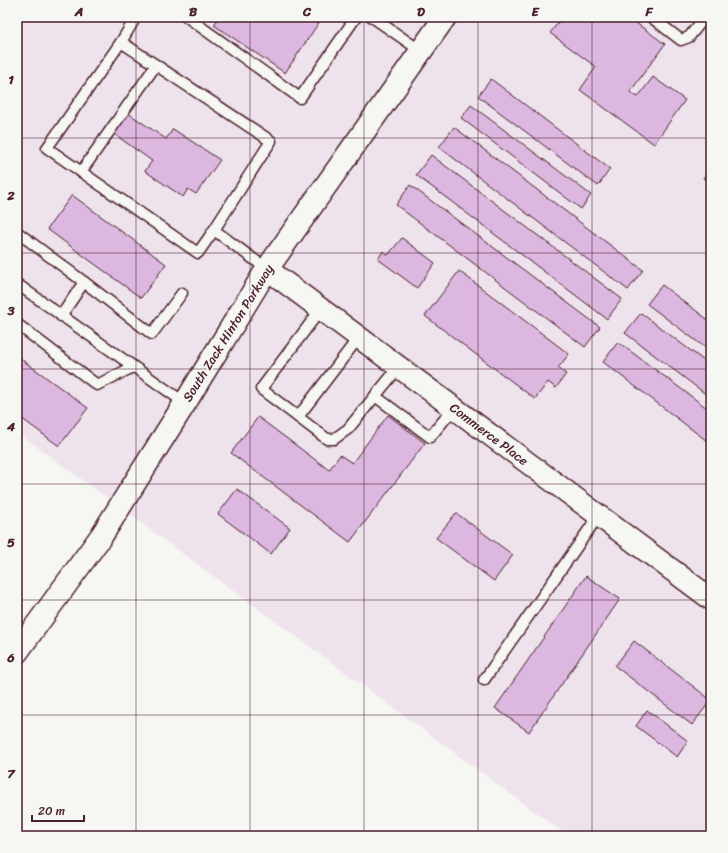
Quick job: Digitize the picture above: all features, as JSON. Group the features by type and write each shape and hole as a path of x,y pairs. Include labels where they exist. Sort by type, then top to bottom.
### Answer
{"main road":[{"name":"South Zack Hinton Parkway","path":"17,652 102,535 267,269 445,17"}],"street":[{"name":"Commerce Place","path":"267,269 711,599"}],"lane":[{"path":"121,42 271,141 198,253 47,148 121,42 136,17"},
{"path":"187,17 300,98 356,17"},
{"path":"372,17 421,51"},
{"path":"650,17 681,40 689,37 705,17"},
{"path":"81,172 156,65"},
{"path":"214,230 267,269"},
{"path":"17,232 152,334 182,293"},
{"path":"61,316 84,282"},
{"path":"17,284 185,403"},
{"path":"321,309 261,389 327,439 334,438 348,429 399,367"},
{"path":"17,324 97,385 133,367"},
{"path":"298,417 359,337"},
{"path":"375,396 430,437 454,408"},
{"path":"484,680 599,515"}],"shaded area":[{"path":"17,17 711,17 711,836 568,836 17,432"}],"building":[{"path":"219,17 315,17 320,21 285,73 214,25"},
{"path":"562,17 628,17 665,44 630,92 638,97 653,77 685,100 654,144 580,90 596,67 550,33"},
{"path":"491,79 610,169 598,186 478,96"},
{"path":"471,105 591,195 581,209 461,118"},
{"path":"128,113 166,139 173,129 220,160 196,194 188,189 183,197 145,171 152,161 114,134"},
{"path":"454,127 643,270 628,290 439,147"},
{"path":"431,155 622,299 607,319 416,175"},
{"path":"711,168 711,184 703,178"},
{"path":"410,185 600,327 585,347 396,205"},
{"path":"72,195 166,264 141,298 47,229"},
{"path":"402,238 435,263 417,288 378,259 383,251 388,255"},
{"path":"459,271 569,354 558,368 566,374 556,388 548,382 535,399 425,316"},
{"path":"662,285 711,322 711,352 647,304"},
{"path":"641,313 711,366 711,398 625,333"},
{"path":"618,342 711,411 711,444 603,362"},
{"path":"17,356 88,408 59,446 17,415"},
{"path":"388,415 425,443 350,542 231,453 258,417 329,470 340,455 352,463"},
{"path":"237,489 290,528 271,554 218,514"},
{"path":"456,513 513,555 494,581 436,538"},
{"path":"586,576 620,599 529,732 495,708"},
{"path":"634,641 711,700 692,725 615,666"},
{"path":"647,710 688,741 677,757 636,726"}]}
